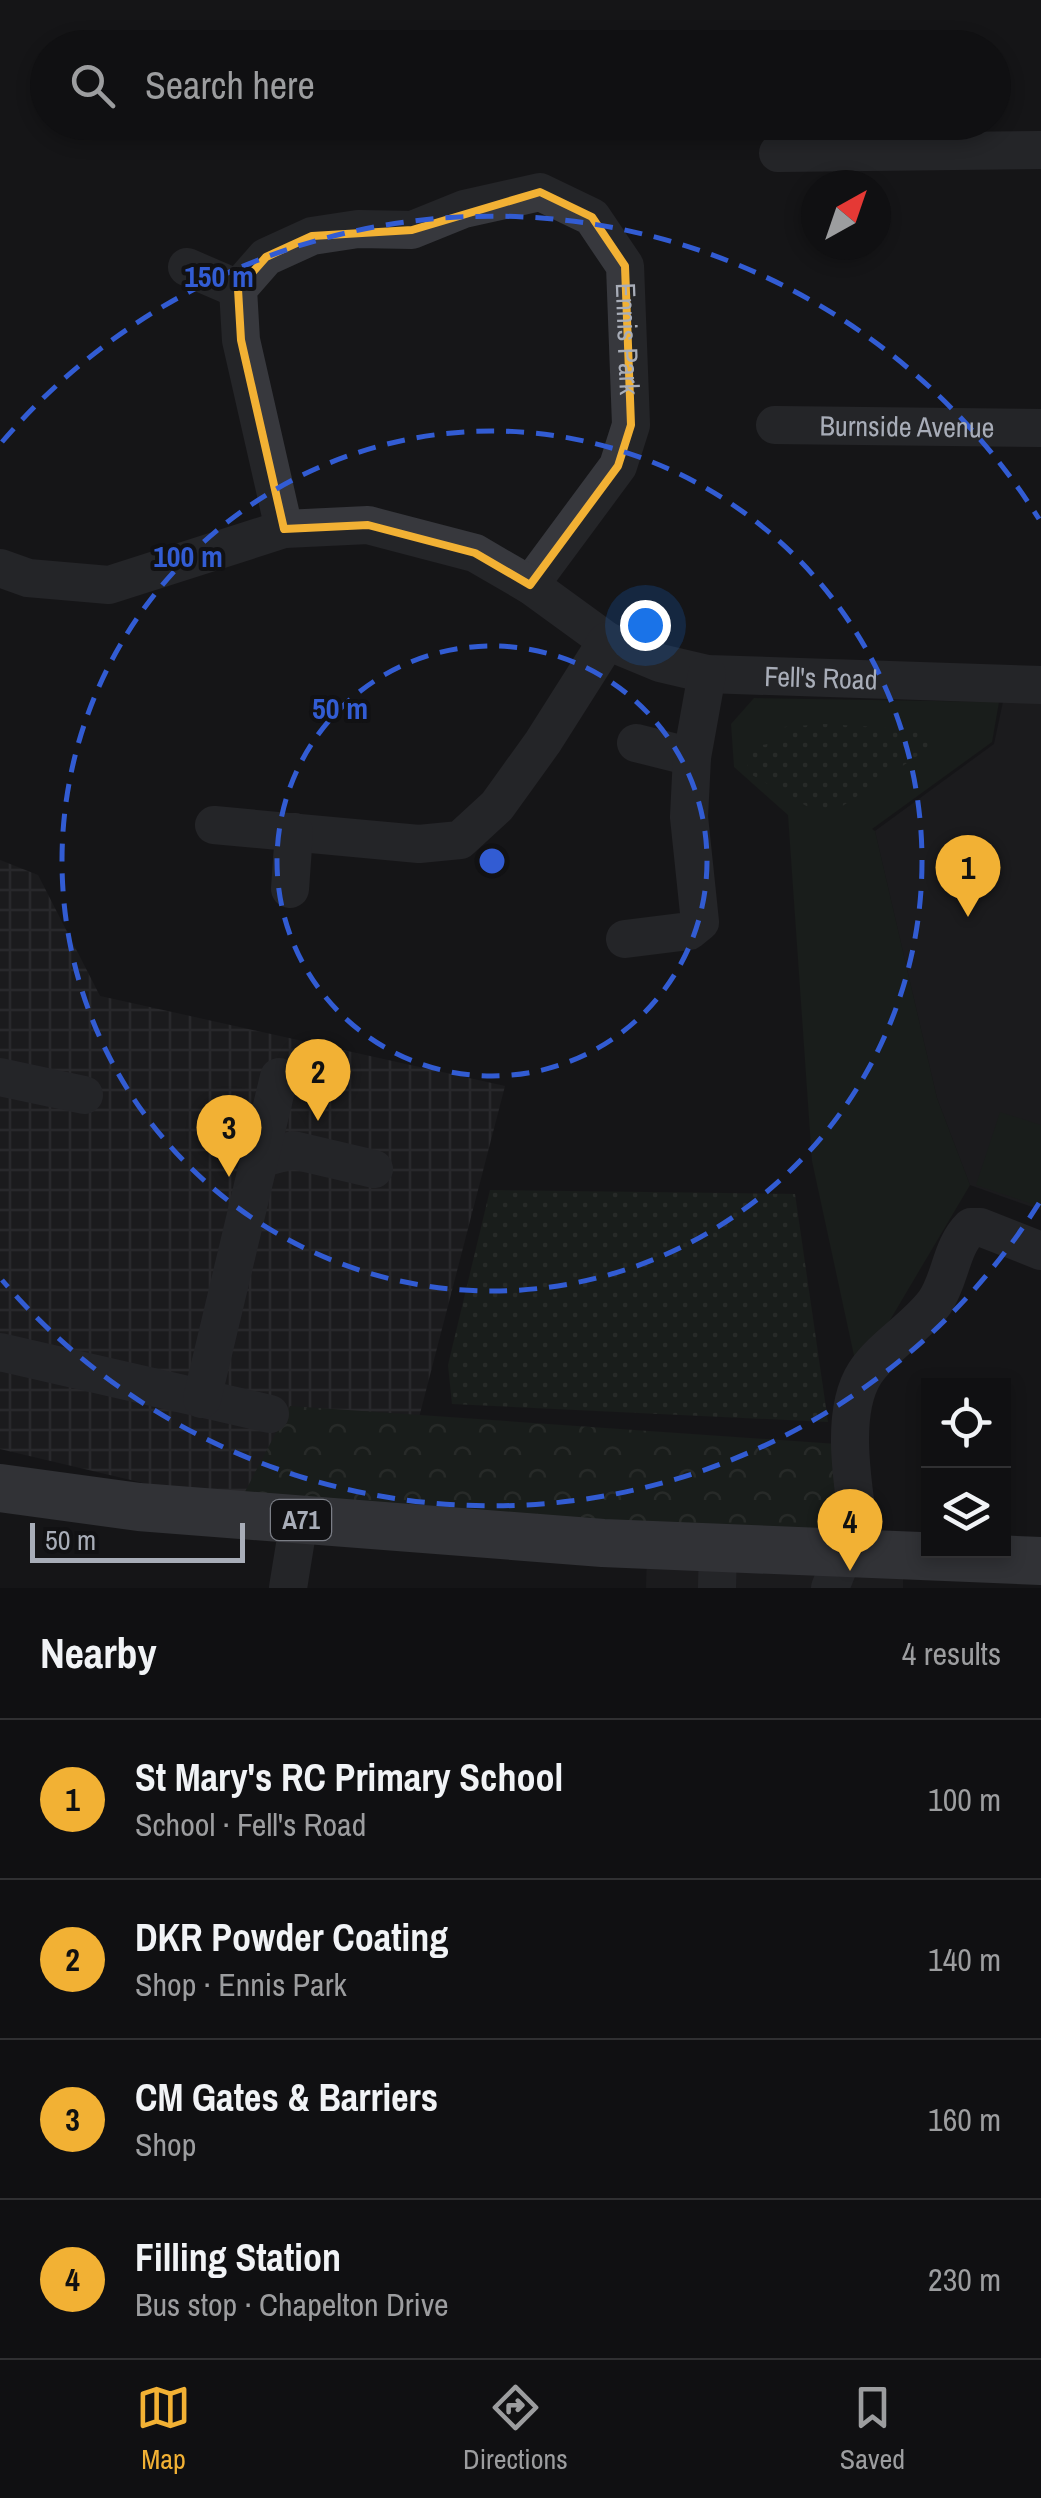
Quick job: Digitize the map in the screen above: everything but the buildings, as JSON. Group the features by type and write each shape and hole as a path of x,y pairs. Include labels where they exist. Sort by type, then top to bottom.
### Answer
{"main road":[{"name":"A71","path":"0,1488 139,1507 584,1542 717,1568 845,1565 1033,1570"}],"street":[{"path":"778,152 1041,150"},
{"name":"Ennis Park","path":"238,289 266,257 312,236 358,229 412,230 464,209 540,192 592,216 625,266 631,424 618,466 530,585"},
{"path":"187,267 238,289 240,340 284,529"},
{"name":"Burnside Avenue","path":"775,426 1041,428"},
{"path":"0,568 28,578 109,585 284,529 368,525 476,554 530,585 607,641 497,806 460,840 419,844 214,825"},
{"name":"Fell's Road","path":"607,641 660,663 707,674 1041,685"},
{"path":"625,939 690,931 700,922 690,797 692,757 707,674"},
{"path":"636,743 692,757"},
{"path":"290,889 294,832"},
{"path":"0,1077 84,1095"},
{"path":"202,1398 279,1077"},
{"path":"260,1160 292,1150 374,1169"},
{"path":"845,1565 851,1404 866,1372 936,1300 960,1238 970,1226 1041,1251"},
{"path":"0,1352 270,1414"},
{"path":"288,1588 299,1520"}],"highlighted area":[{"path":"540,192 592,217 625,266 631,425 618,466 530,585 475,553 368,525 284,529 241,340 238,289 266,257 312,236 412,230"}],"shaded area":[{"path":"1003,702 1041,703 1041,1210 970,1185 937,1098 875,831 994,744"},
{"path":"0,860 38,875 100,996 505,1086 396,1506 211,1499 0,1449"},
{"path":"647,1558 903,1569 903,1588 646,1588"}],"green space":[{"path":"754,698 999,702 992,742 872,829 937,1098 970,1185 858,1374 812,1161 788,815 734,767 731,724"},
{"path":"825,724 926,730 934,745 835,811 817,812 752,775 747,766 756,746 783,745 783,727"},
{"path":"1000,1112 1041,1125 1041,1207 976,1185"},
{"path":"490,1190 795,1194 828,1422 452,1404 448,1365"},
{"path":"290,1406 837,1444 849,1538 239,1503"}],"place":[{"name":"St Mary's RC Primary School","path":"968,917"},
{"name":"DKR Powder Coating","path":"318,1121"},
{"name":"CM Gates & Barriers","path":"229,1177"},
{"name":"Filling Station","path":"850,1571"}]}
